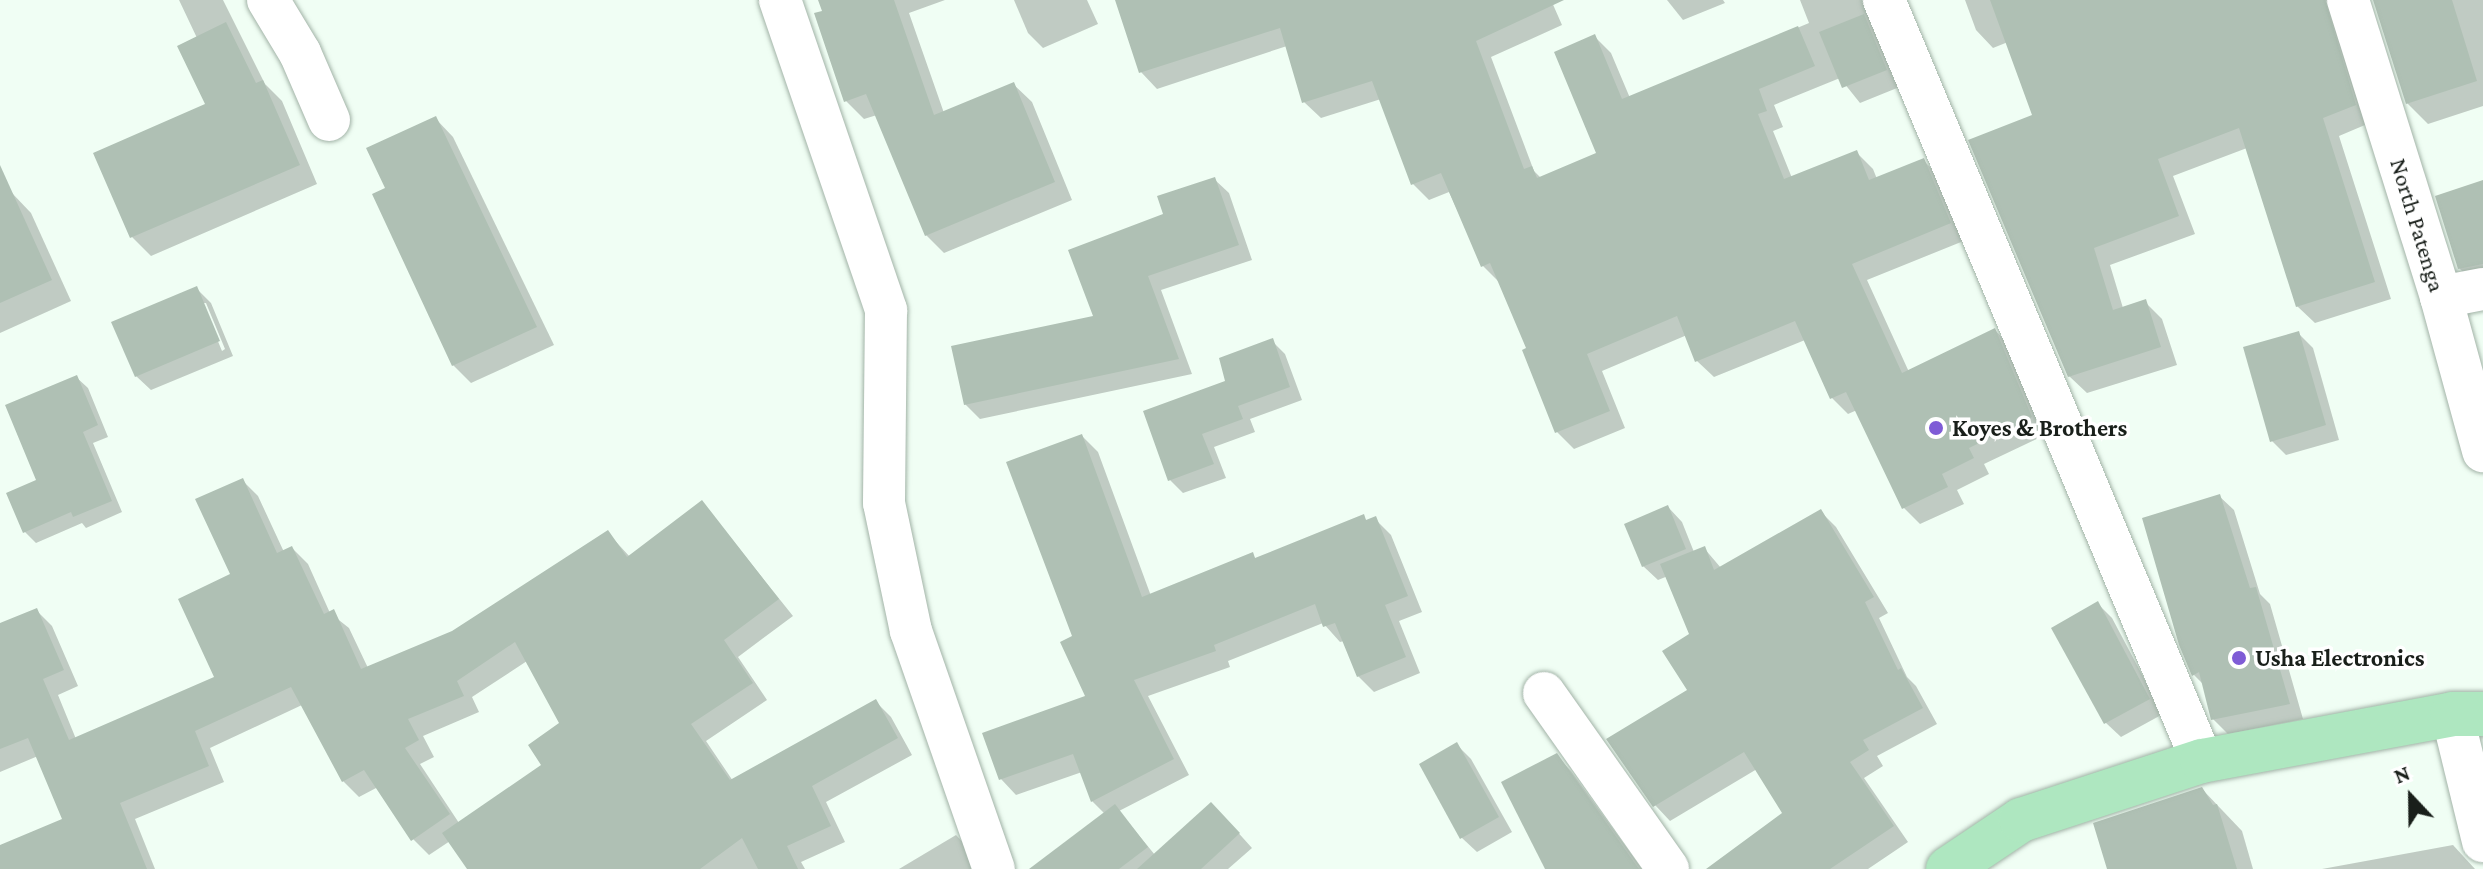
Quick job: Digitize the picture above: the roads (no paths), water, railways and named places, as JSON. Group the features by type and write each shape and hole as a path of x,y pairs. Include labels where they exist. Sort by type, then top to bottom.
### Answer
{"highway":[{"path":"1948,869 2021,820 2202,761 2468,714"}],"street":[{"path":"268,0 300,53 329,120"},
{"path":"780,0 886,310 884,503 911,631 994,869"},
{"path":"1884,0 2202,761"},
{"name":"North Patenga","path":"2348,0 2441,297 2483,451"},
{"path":"2441,297 2483,289"},
{"path":"1544,693 1668,869"},
{"path":"2468,714 2483,841"}],"place":[{"name":"Koyes & Brothers","path":"1936,428"},
{"name":"Usha Electronics","path":"2239,658"}]}
